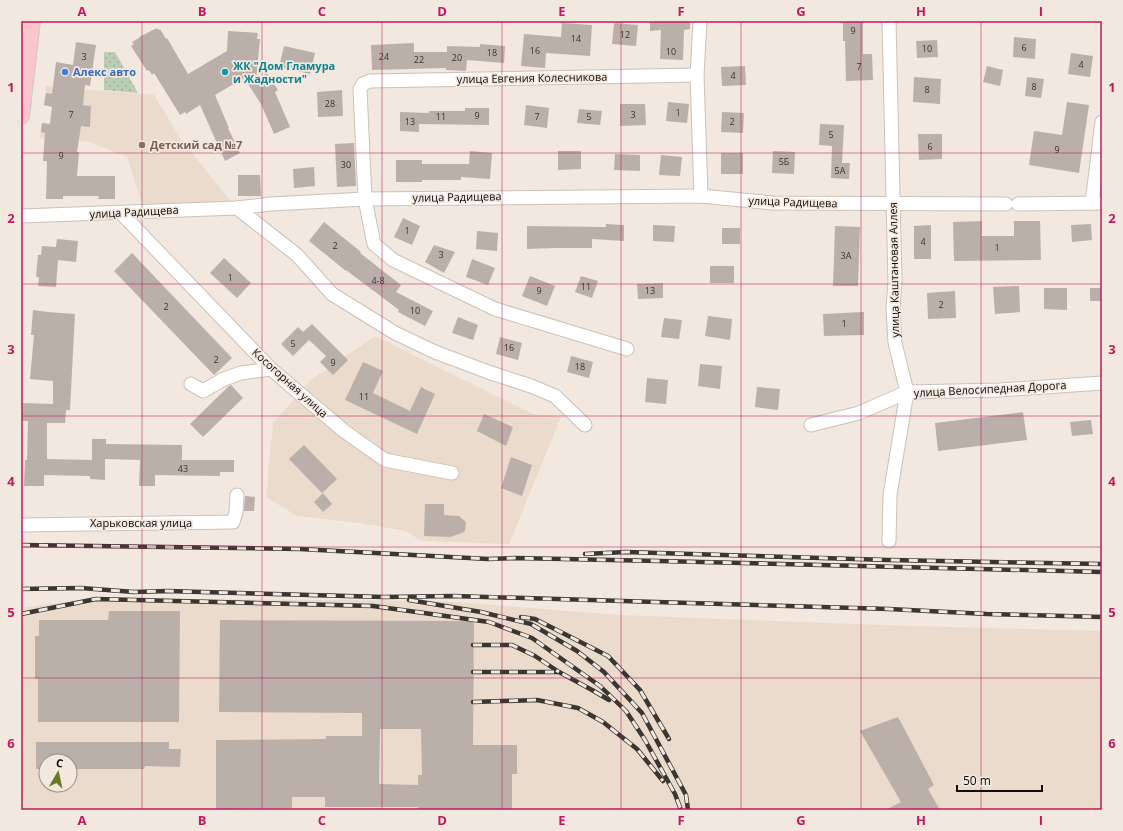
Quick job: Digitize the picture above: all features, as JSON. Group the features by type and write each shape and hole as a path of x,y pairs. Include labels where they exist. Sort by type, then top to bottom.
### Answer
{"main road":[{"path":"21,116 32,21"}],"street":[{"path":"700,21 697,75 701,196"},
{"name":"улица Каштановая Аллея","path":"889,541 890,495 907,392 895,336 893,308 895,282 890,21"},
{"name":"улица Евгения Колесникова","path":"365,199 360,89 363,84 370,81 697,75"},
{"path":"1097,203 1102,122"},
{"name":"улица Радищева","path":"21,216 237,208 271,204 365,199 701,196 773,203 1097,203"},
{"path":"365,199 374,244 394,260 495,309 627,348"},
{"path":"237,208 297,255 332,294 395,333 435,352 491,373 532,386 555,396 585,425"},
{"name":"Косогорная улица","path":"121,213 271,369 344,430 384,460 452,473"},
{"path":"191,384 203,391 224,379 241,373 271,369"},
{"name":"улица Велосипедная Дорога","path":"811,425 859,413 907,392 1000,390 1102,382"},
{"name":"Харьковская улица","path":"21,525 233,522 236,512 237,495"}],"shaded area":[{"name":"Детский сад №7","path":"46,86 154,95 180,138 232,203 143,207 127,157 90,142 40,138 42,123 50,124 52,107 44,105"},
{"path":"375,336 533,414 561,417 509,544 421,541 406,531 359,523 297,516 266,497 273,423 311,380"},
{"path":"91,598 442,601 620,615 883,625 1102,631 1102,810 21,810 21,608"}],"green space":[{"path":"104,52 115,52 138,93 104,90"}],"building":[{"path":"650,21 690,21 690,29 684,30 683,60 660,59 661,30 650,31"},
{"path":"843,21 863,21 863,54 872,54 873,80 846,81"},
{"path":"562,23 592,25 590,56 546,53 545,68 521,66 524,34 561,37"},
{"path":"614,23 638,25 636,46 612,44"},
{"name":"ЖК \"Дом Гламура и Жадности\"","path":"157,28 158,30 160,29 166,39 167,38 188,74 227,51 228,31 258,33 257,39 260,39 256,80 267,73 278,90 275,92 290,127 274,134 261,104 244,78 215,95 240,153 225,161 200,105 186,114 185,112 180,115 154,73 152,75 149,70 147,71 131,46 134,44 132,42 139,37"},
{"path":"1014,37 1036,39 1035,59 1013,57"},
{"path":"937,40 938,57 917,58 916,41"},
{"path":"76,42 96,45 90,86 85,85 83,105 91,106 90,127 81,126 77,152 79,152 77,176 115,176 115,199 98,199 99,196 63,196 63,199 46,199 47,161 43,161 45,133 41,132 42,123 50,124 52,107 44,105 46,93 52,94 56,62 73,65"},
{"path":"414,43 414,52 447,52 447,46 480,47 480,44 505,46 504,63 467,60 466,71 446,70 446,68 372,70 371,45"},
{"path":"284,46 315,53 310,74 279,67"},
{"path":"1071,53 1093,56 1090,77 1068,74"},
{"path":"745,66 746,85 722,86 721,67"},
{"path":"987,66 1003,70 1000,86 983,82"},
{"path":"914,77 941,79 940,104 913,102"},
{"path":"1027,77 1044,79 1041,98 1025,96"},
{"path":"342,90 343,116 318,117 317,92"},
{"path":"668,102 689,104 687,123 666,121"},
{"path":"1067,102 1089,105 1079,173 1029,165 1034,131 1062,135"},
{"path":"620,104 645,104 646,125 620,126"},
{"path":"526,105 549,108 547,128 524,125"},
{"path":"465,108 489,108 489,125 419,124 419,132 400,131 400,112 429,113 429,111 465,111"},
{"path":"579,109 602,111 600,125 577,123"},
{"path":"722,112 744,113 743,133 721,132"},
{"path":"820,124 844,125 842,163 850,163 849,179 831,178 832,146 819,145"},
{"path":"918,134 942,134 942,159 919,160"},
{"path":"354,143 356,186 337,187 335,144"},
{"path":"470,151 492,153 490,179 461,177 461,180 396,182 396,160 422,160 422,164 469,164"},
{"path":"558,151 581,151 581,169 558,170"},
{"path":"773,151 795,152 794,174 772,173"},
{"path":"721,153 743,153 743,174 721,174"},
{"path":"615,154 640,155 640,171 614,170"},
{"path":"661,155 682,157 680,176 659,175"},
{"path":"314,167 315,186 294,188 293,169"},
{"path":"238,175 260,175 261,196 238,196"},
{"path":"403,218 420,226 412,245 394,237"},
{"path":"982,221 982,236 1014,236 1014,221 1040,221 1041,260 954,261 953,222"},
{"path":"324,222 401,285 396,292 433,311 425,326 398,312 399,310 346,271 309,241"},
{"path":"606,224 624,225 624,241 592,239 592,248 527,249 527,226 606,227"},
{"path":"1091,224 1092,240 1072,242 1071,225"},
{"path":"653,225 675,226 674,242 653,241"},
{"path":"931,225 931,259 914,259 914,226"},
{"path":"835,226 860,227 858,286 833,286"},
{"path":"722,228 740,228 740,244 722,244"},
{"path":"477,231 498,233 497,251 476,249"},
{"path":"57,239 78,241 76,262 58,260 56,287 38,286 39,277 36,277 38,255 41,255 42,246 56,247"},
{"path":"434,245 455,252 444,273 425,262"},
{"path":"132,253 232,358 214,375 114,271"},
{"path":"224,258 251,283 237,298 210,273"},
{"path":"472,259 495,268 488,285 466,277"},
{"path":"710,266 734,266 734,283 710,283"},
{"path":"530,276 555,286 547,306 522,296"},
{"path":"581,276 598,281 592,298 575,292"},
{"path":"663,283 663,298 638,299 637,284"},
{"path":"1019,286 1020,312 995,314 993,287"},
{"path":"1044,288 1067,288 1067,310 1044,309"},
{"path":"1090,288 1102,288 1102,301 1090,301"},
{"path":"955,291 956,318 928,319 927,293"},
{"path":"33,310 75,314 70,410 66,410 65,423 47,423 47,459 92,460 92,439 106,439 106,444 182,445 182,460 234,460 234,472 220,472 220,476 155,475 155,486 139,486 140,460 105,459 105,480 90,479 90,476 44,475 44,486 24,486 25,460 27,460 28,421 22,421 22,403 53,404 53,381 30,379 34,335 31,335"},
{"path":"864,312 864,335 824,336 823,314"},
{"path":"708,316 732,319 730,340 705,336"},
{"path":"458,317 478,325 473,340 452,333"},
{"path":"664,318 682,320 679,339 661,337"},
{"path":"312,324 348,360 333,375 320,362 326,356 309,340 293,356 281,344 298,327 303,332"},
{"path":"500,337 522,343 518,360 496,354"},
{"path":"571,356 593,362 589,378 567,372"},
{"path":"363,362 383,371 373,393 410,411 421,387 435,394 417,434 345,400"},
{"path":"700,364 722,366 720,389 698,386"},
{"path":"647,378 668,380 666,404 645,402"},
{"path":"230,385 243,398 203,437 190,424"},
{"path":"757,387 780,389 778,410 755,407"},
{"path":"1023,412 1027,440 938,451 935,423"},
{"path":"484,414 513,427 506,446 477,431"},
{"path":"1091,420 1093,434 1072,436 1070,422"},
{"path":"304,445 337,479 322,493 289,459"},
{"path":"511,457 532,465 522,496 501,488"},
{"path":"323,493 332,504 323,512 314,502"},
{"path":"245,496 255,497 254,511 244,511"},
{"path":"425,504 444,504 444,515 459,516 466,522 465,531 450,537 424,536"},
{"path":"109,611 180,611 179,722 38,722 38,679 35,679 35,636 39,636 39,620 108,620"},
{"path":"220,620 474,621 473,745 517,745 517,774 512,774 512,810 418,810 418,807 325,807 325,797 292,797 292,808 216,809 216,740 326,739 326,736 362,736 362,713 219,712","holes":["380,729 421,729 422,775 418,775 418,785 379,784"]},
{"path":"898,717 934,785 928,789 940,810 885,810 901,802 860,731"},
{"path":"36,742 169,742 169,749 181,749 180,767 145,766 144,769 78,769 78,753 38,753 38,769 36,769"}],"railway":[{"path":"21,545 300,549 488,559 515,558 659,561 1102,572"},
{"path":"585,554 626,552 889,560 1102,564"},
{"path":"21,589 81,588 134,592 167,591 384,597 454,596 1102,617"},
{"path":"21,614 96,599 373,606 489,622 532,638 600,686 626,711 645,740 675,794 681,810"},
{"path":"409,600 481,612 531,624 577,651 604,672 642,713 686,795 688,810"},
{"path":"521,617 535,619 608,656 640,690 669,739"},
{"path":"473,645 512,645 535,656 559,672"},
{"path":"473,672 559,672 609,700"},
{"path":"473,702 537,700 578,708 603,722 637,749 663,781"}],"place":[{"name":"Алекс авто","path":"65,72"},
{"name":"ЖК \"Дом Гламура и Жадности\"","path":"225,72"},
{"name":"Детский сад №7","path":"142,145"}]}
